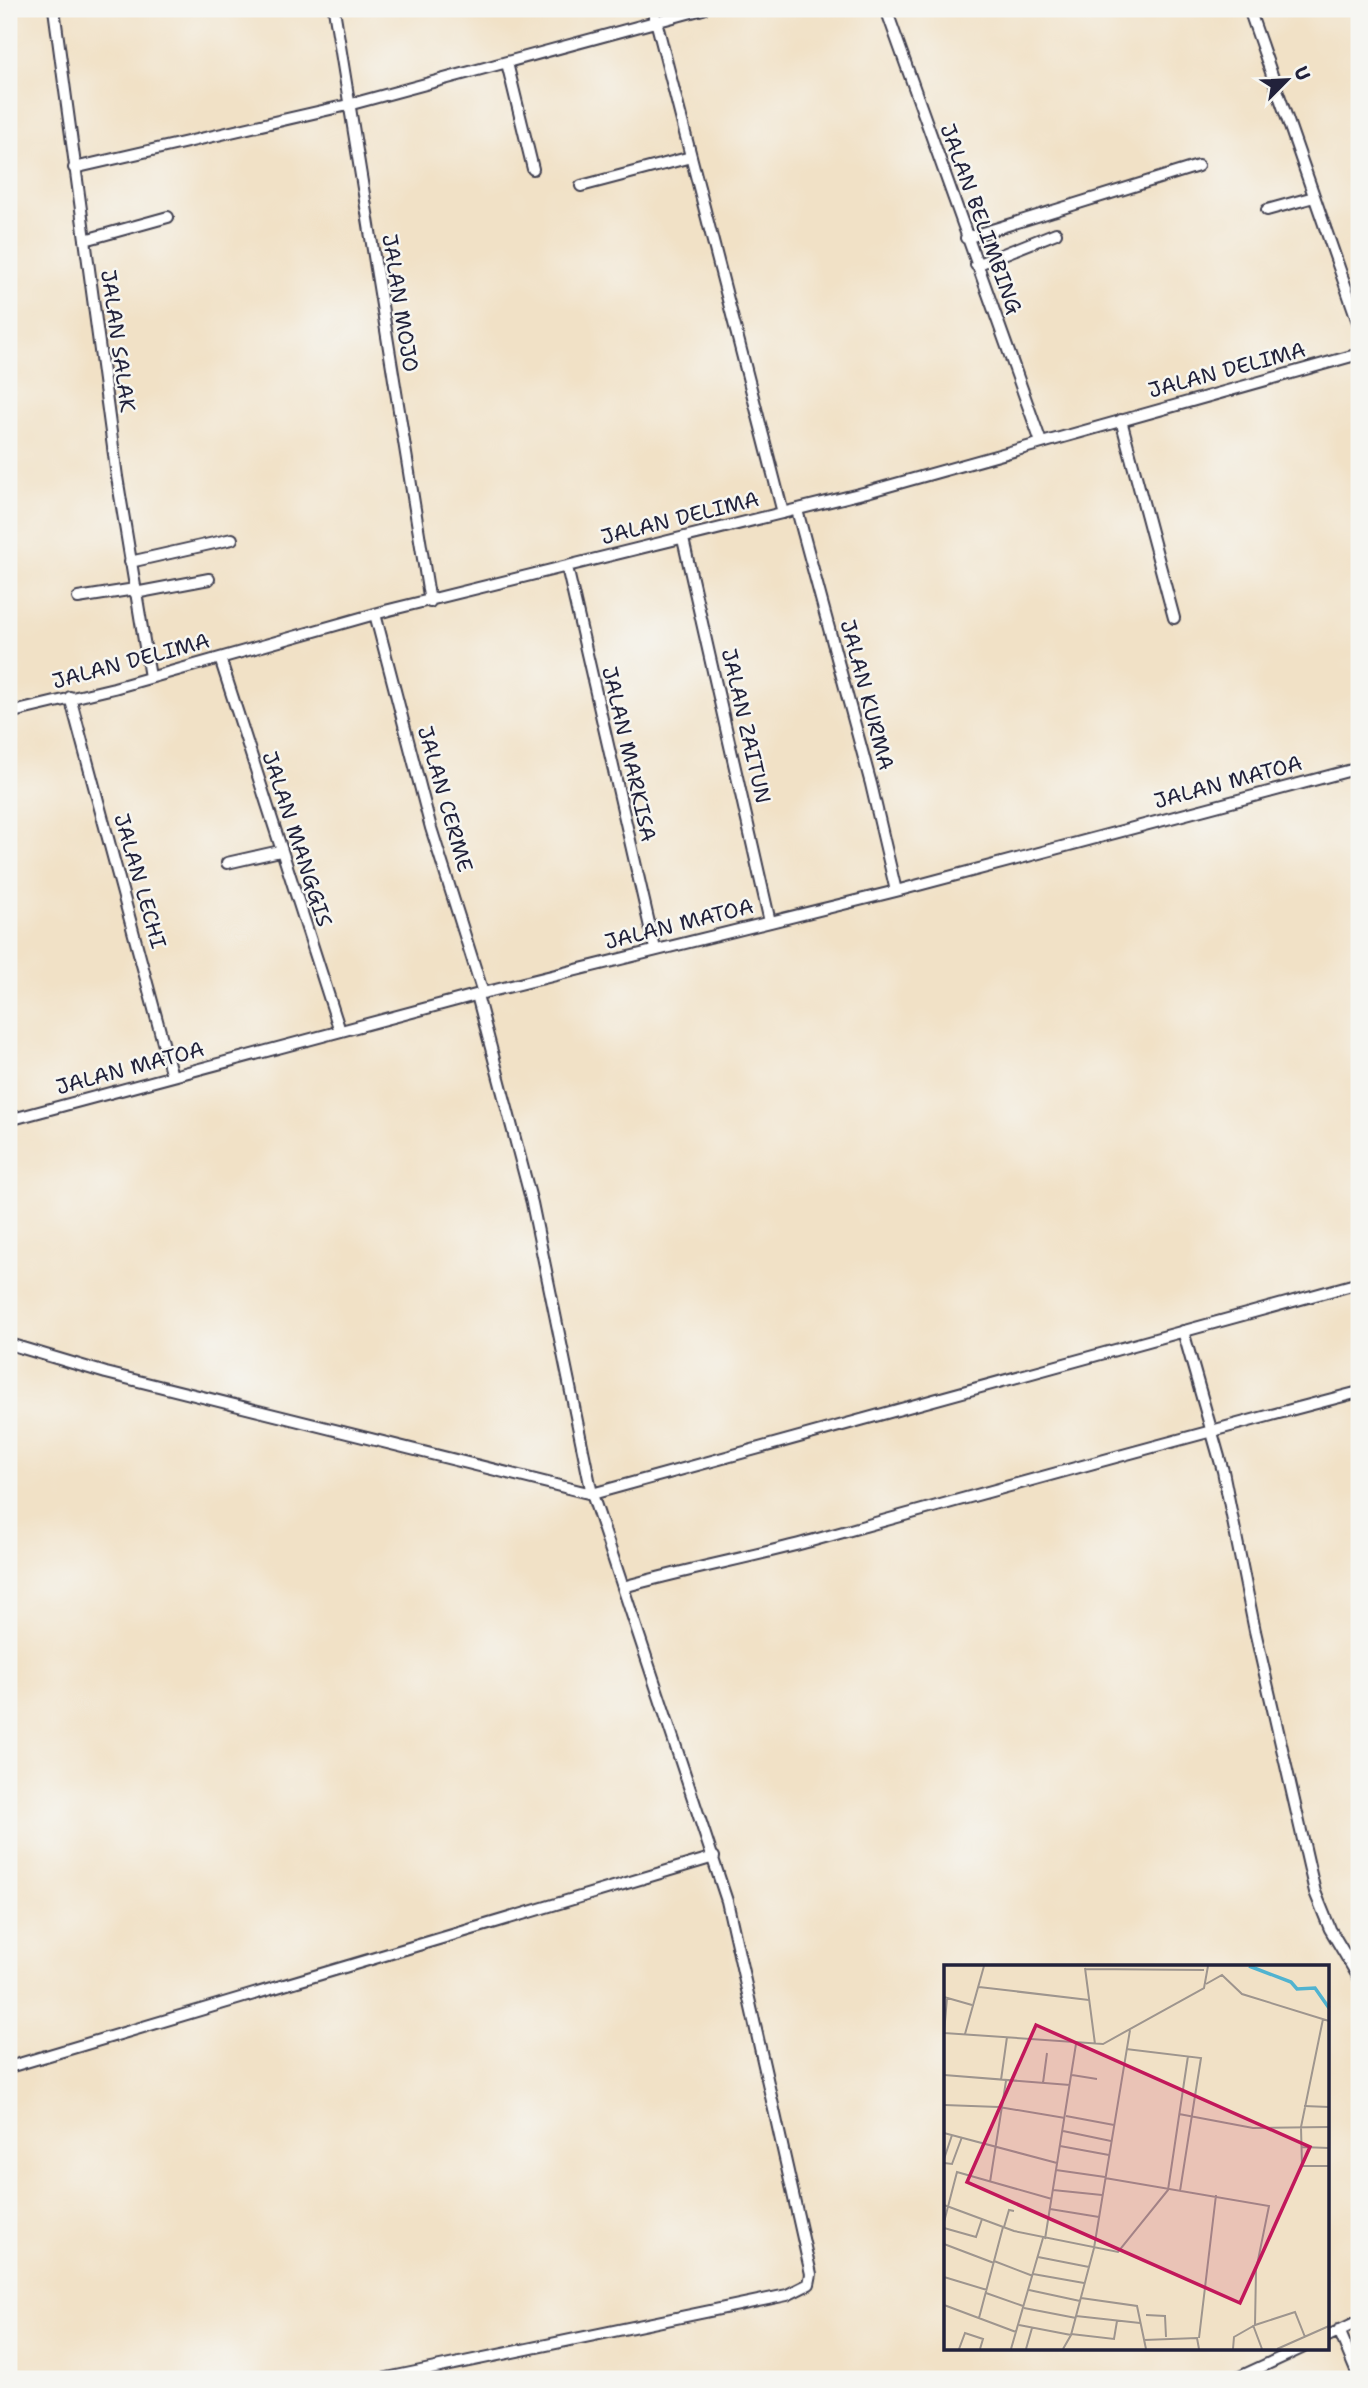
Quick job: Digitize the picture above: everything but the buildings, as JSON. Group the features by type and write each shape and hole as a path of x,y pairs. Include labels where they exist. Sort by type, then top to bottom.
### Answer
{"street":[{"name":"JALAN SALAK","path":"54,9 74,168 135,591 150,677"},
{"name":"JALAN MOJO","path":"334,9 430,602"},
{"path":"653,9 783,513"},
{"path":"74,168 348,105 703,9"},
{"name":"JALAN BELIMBING","path":"886,9 1041,442"},
{"path":"1249,9 1359,325"},
{"path":"508,62 533,169"},
{"path":"581,186 691,157"},
{"path":"966,238 1198,166"},
{"path":"1267,210 1314,197"},
{"path":"85,240 168,217"},
{"path":"976,265 1056,233"},
{"name":"JALAN DELIMA","path":"9,713 375,614 797,510 1359,354"},
{"path":"1121,420 1174,618"},
{"name":"JALAN KURMA","path":"797,510 871,784 896,891"},
{"name":"JALAN ZAITUN","path":"683,538 770,922"},
{"path":"131,562 232,539"},
{"name":"JALAN MARKISA","path":"566,567 655,949"},
{"path":"78,598 209,579"},
{"name":"JALAN CERME","path":"375,614 431,828 480,994 532,1203 592,1494 714,1857 740,1954 811,2274 809,2284 788,2295 382,2379"},
{"name":"JALAN MANGGIS","path":"220,658 340,1031"},
{"name":"JALAN LECHI","path":"70,697 172,1076"},
{"name":"JALAN MATOA","path":"9,1120 480,994 896,891 1359,768"},
{"path":"227,863 280,851"},
{"path":"9,1344 106,1373 592,1494 1359,1283"},
{"path":"1183,1331 1213,1430 1255,1631 1315,1892 1330,1929 1359,1978"},
{"path":"623,1587 704,1564 816,1540 984,1491 1359,1392"},
{"path":"9,2067 714,1857"},
{"path":"1330,2335 1359,2321"},
{"path":"1339,2330 1359,2378"},
{"path":"1235,2379 1298,2350"}]}
